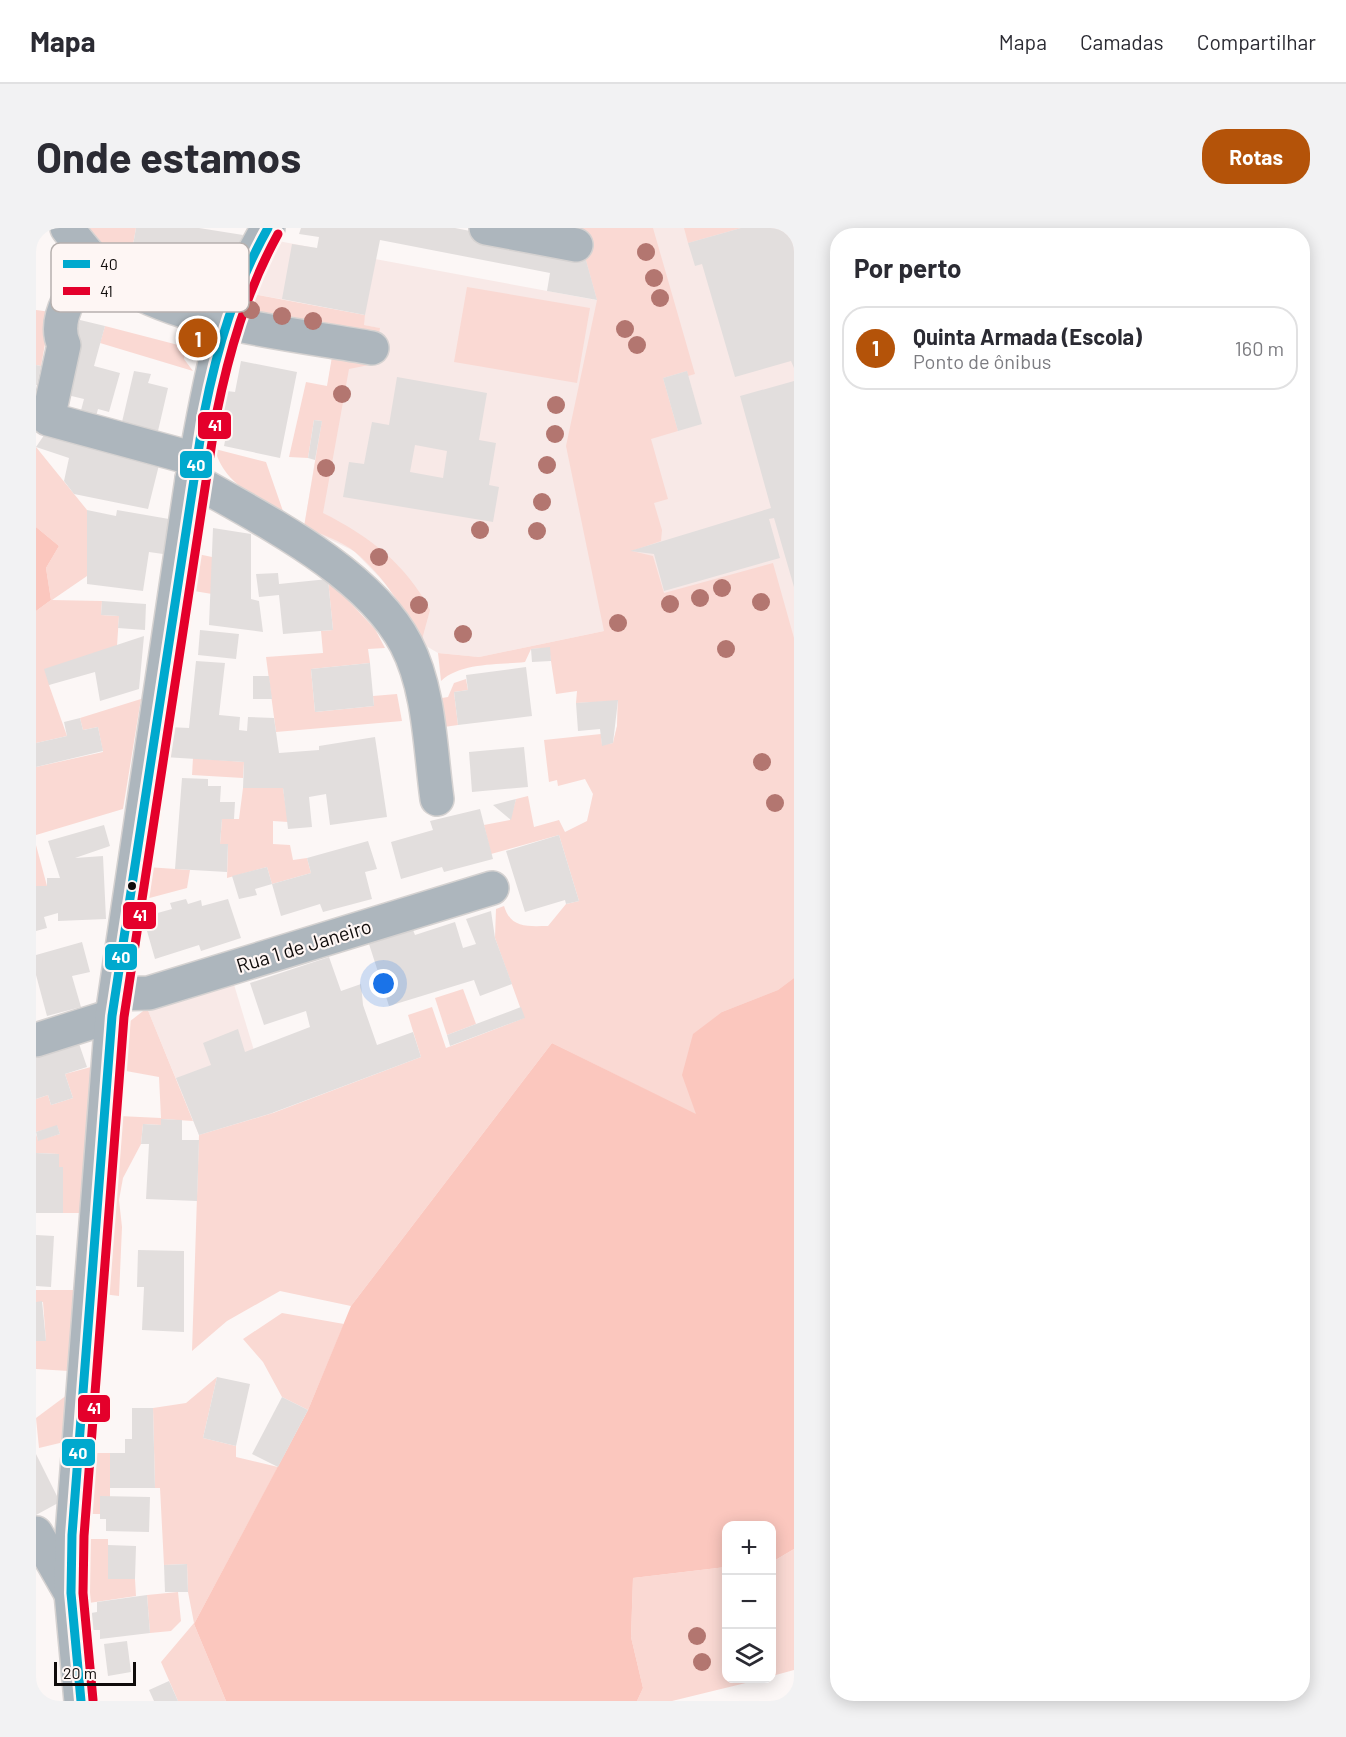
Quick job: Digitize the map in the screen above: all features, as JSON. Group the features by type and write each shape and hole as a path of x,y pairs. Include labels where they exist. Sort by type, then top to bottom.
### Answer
{"street":[{"path":"67,228 80,243"},
{"path":"249,269 268,228"},
{"path":"486,228 576,245"},
{"path":"65,312 59,335 64,345 48,419 194,469 333,566 384,609 407,645 422,690 436,800"},
{"path":"190,312 372,348"},
{"path":"81,1701 71,1593 75,1478 114,1005 194,469 207,394 229,312"},
{"name":"Rua 1 de Janeiro","path":"36,1040 114,1005 150,993 492,888"},
{"path":"36,1533 71,1593"}],"shaded area":[{"path":"76,228 136,228 133,243 94,243"},
{"path":"577,228 794,228 794,1164 588,854 617,726 619,646 604,631 479,657 438,653 421,643 409,618 385,583 354,551 304,527 333,352 375,359 379,328 363,325 365,314 252,294 278,241 596,300"},
{"path":"577,228 653,228 695,374 688,376 687,371 663,378 678,431 651,439 668,499 654,503 662,530 661,541 632,551 653,556 664,593 773,563 794,638 794,978 778,990 722,1012 696,1115 552,1043 351,1306 280,1291 227,1321 192,1351 199,1135 273,1113 421,1057 408,1015 432,1007 446,1048 524,1018 495,938 496,909 504,906 511,919 521,925 548,926 566,904 579,901 559,835 491,854 484,825 510,820 516,799 528,796 534,827 559,820 565,832 587,821 593,794 585,779 558,786 557,780 549,782 544,740 601,734 602,745 613,743 617,726 618,701 576,703 577,691 556,694 549,648 531,649 525,662 470,667 459,670 441,681 438,653 479,657 604,631 566,446 597,300"},
{"path":"684,228 741,228 688,243"},
{"path":"467,287 590,308 577,383 454,362"},
{"path":"252,294 365,315 364,325 380,328 378,340 245,315 249,312"},
{"path":"36,310 51,312 41,366 36,365"},
{"path":"105,326 186,347 184,359 193,371 100,343"},
{"path":"332,357 370,358 369,365 349,369 323,513 371,542 398,565 410,579 430,610 421,643 393,594 366,561 344,544 304,527 322,421 314,420 308,458 289,457 306,382 327,386"},
{"path":"36,447 87,510 87,576 52,600 102,601 101,615 119,616 117,646 49,685 67,736 36,743 36,611 51,600 46,568 59,546 36,527"},
{"path":"215,449 266,462 284,514 252,495 233,480 219,461"},
{"path":"36,527 59,546 46,568 51,600 36,611"},
{"path":"193,553 212,557 212,594 188,590"},
{"path":"328,579 375,629 385,648 368,649 370,663 311,669 315,712 374,706 373,696 397,694 402,721 276,732 266,657 323,653 321,631 333,630"},
{"path":"466,679 468,690 454,692 458,725 444,727 442,698 448,697 454,683"},
{"path":"141,699 123,809 36,835 36,767 103,752 98,727 83,730 80,718"},
{"path":"193,758 244,762 243,778 192,775"},
{"path":"243,788 283,788 288,822 273,821 273,844 290,845 293,860 307,858 311,873 272,884 267,867 227,878 228,844 220,844 222,819 239,819"},
{"path":"36,845 47,886 36,886"},
{"path":"147,867 190,870 187,888 142,900"},
{"path":"232,978 273,1113 199,1135 147,1008"},
{"path":"794,978 794,1549 776,1560 776,1521 722,1521 722,1567 633,1578 631,1637 643,1688 637,1701 226,1701 194,1624 308,1410 351,1306 552,1043 696,1114 682,1075 693,1034 722,1012 778,990"},
{"path":"463,989 476,1024 447,1035 435,998"},
{"path":"147,1008 193,1121 162,1119 161,1125 143,1124 141,1144 123,1178 119,1200 122,1227 119,1296 103,1294 119,1116 161,1118 159,1077 126,1071 129,1022"},
{"path":"91,1067 80,1213 63,1213 63,1168 59,1167 59,1154 36,1153 36,1134 38,1140 60,1134 57,1126 36,1132 36,1099 48,1095 51,1105 73,1098 65,1074"},
{"path":"36,1290 75,1290 69,1371 36,1369 36,1341 46,1341 43,1302 36,1302"},
{"path":"282,1313 344,1324 308,1410 282,1397 263,1362 243,1339"},
{"path":"217,1377 203,1438 236,1446 236,1457 278,1467 194,1624 226,1701 178,1701 161,1662 194,1623 188,1592 187,1564 164,1565 160,1488 155,1488 153,1408 186,1403"},
{"path":"67,1395 64,1442 39,1448 36,1418"},
{"path":"88,1453 110,1453 110,1497 100,1514 84,1514"},
{"path":"84,1539 108,1539 108,1579 135,1579 136,1596 82,1604"},
{"path":"794,1549 794,1670 776,1675 776,1575 776,1560"},
{"path":"722,1567 722,1683 746,1683 672,1701 637,1701 643,1688 631,1637 633,1578"},
{"path":"178,1592 181,1621 171,1631 150,1633 147,1595"}],"building":[{"path":"136,228 199,228 243,235 239,243 133,243"},
{"path":"301,228 455,228 584,253 597,300 547,291 550,273 380,240 365,315 282,299 292,244 317,248 319,237 299,234"},
{"path":"741,228 794,228 794,368 791,361 735,377 702,264 695,266 688,243"},
{"path":"80,320 105,326 94,366 120,373 109,412 98,409 93,427 78,422 84,399 59,393"},
{"path":"241,361 297,372 280,458 224,446 230,416 222,415 227,391 235,392"},
{"path":"36,365 41,366 37,385 36,385"},
{"path":"134,371 151,374 148,383 168,388 158,431 122,422"},
{"path":"687,371 702,424 678,431 663,378"},
{"path":"397,377 487,393 479,440 496,443 489,485 499,487 493,522 343,497 349,462 364,464 372,422 389,425","holes":["415,445 447,451 443,478 410,472"]},
{"path":"794,381 794,587 774,518 769,519 780,558 664,591 654,554 630,551 771,508 740,396"},
{"path":"314,420 322,421 315,460 308,458"},
{"path":"49,428 161,457 148,509 74,494 64,481 69,458 36,447"},
{"path":"87,510 116,516 117,510 169,519 163,554 149,552 143,591 87,584"},
{"path":"213,528 251,534 251,599 259,601 263,632 209,625"},
{"path":"278,573 279,584 328,579 333,630 283,634 279,595 259,597 256,574"},
{"path":"102,601 146,604 145,630 118,628 119,616 101,615"},
{"path":"200,630 239,634 236,659 198,655"},
{"path":"144,636 139,689 100,701 95,672 49,685 44,669"},
{"path":"550,647 551,661 532,662 531,649"},
{"path":"196,661 225,663 219,715 240,717 239,730 247,731 248,717 274,718 279,753 319,750 319,746 375,737 387,817 330,825 326,794 309,797 312,827 288,829 283,788 243,788 244,762 164,757 168,727 189,728"},
{"path":"370,663 374,706 315,712 311,669"},
{"path":"526,667 532,716 458,725 454,692 468,690 466,675"},
{"path":"253,676 269,676 272,699 253,699"},
{"path":"618,700 613,743 602,746 600,729 578,731 576,703"},
{"path":"80,718 83,730 98,727 103,751 36,767 36,743 67,736 64,722"},
{"path":"524,747 528,787 472,792 469,752"},
{"path":"182,778 208,779 208,786 221,786 220,802 235,802 234,819 222,819 220,844 228,844 227,872 175,869"},
{"path":"516,799 511,820 493,805"},
{"path":"480,809 493,859 444,872 442,867 401,879 391,842 433,830 430,821"},
{"path":"104,825 110,846 75,858 103,856 106,919 58,921 58,913 44,917 47,928 36,931 36,886 47,886 47,878 60,878 48,841"},
{"path":"559,835 579,901 566,904 565,900 525,912 506,851"},
{"path":"368,841 377,869 365,872 372,899 323,912 320,904 281,916 272,884 311,873 307,858"},
{"path":"267,867 272,884 255,889 257,895 239,899 232,876"},
{"path":"186,899 188,904 201,900 202,906 228,899 241,938 201,951 199,945 155,959 143,917 172,909 170,903"},
{"path":"491,911 495,938 512,984 480,996 474,980 389,1006 369,944 413,930 415,935 455,922 463,948 476,944 466,919"},
{"path":"82,942 90,972 72,976 81,1007 47,1016 36,975 36,955"},
{"path":"329,957 341,991 361,984 363,1005 377,1045 413,1032 421,1057 272,1113 199,1135 176,1078 211,1065 203,1043 238,1029 245,1052 310,1027 306,1011 264,1025 250,983"},
{"path":"521,1007 525,1018 450,1046 447,1035"},
{"path":"76,1035 87,1067 65,1074 73,1098 51,1105 48,1095 36,1099 36,1048"},
{"path":"161,1119 182,1120 182,1140 199,1140 197,1201 146,1199 149,1144 141,1144 143,1124 161,1125"},
{"path":"57,1125 60,1134 38,1141 36,1132"},
{"path":"36,1153 59,1154 59,1167 63,1167 63,1213 36,1213"},
{"path":"36,1235 54,1236 51,1287 36,1286"},
{"path":"138,1250 184,1251 184,1332 142,1330 144,1287 137,1287"},
{"path":"42,1301 46,1341 36,1341 36,1302"},
{"path":"217,1377 250,1384 236,1446 203,1438"},
{"path":"282,1397 308,1410 278,1467 252,1454"},
{"path":"132,1408 153,1408 155,1488 110,1488 110,1453 125,1453 125,1439 132,1439"},
{"path":"36,1454 60,1502 36,1515"},
{"path":"100,1496 150,1497 149,1532 106,1531 106,1519 100,1519"},
{"path":"108,1545 136,1546 135,1579 108,1579"},
{"path":"187,1564 188,1592 165,1592 164,1565"},
{"path":"147,1595 150,1633 100,1639 100,1630 92,1630 91,1613 97,1612 97,1602"},
{"path":"127,1641 131,1672 108,1676 104,1644"},
{"path":"169,1681 178,1701 154,1701 149,1690"}],"transit line":[{"name":"40","path":"249,266 268,228"},
{"name":"41","path":"249,298 278,234"},
{"name":"40","path":"81,1701 71,1593 72,1535 112,1016 204,414 230,312"},
{"name":"41","path":"93,1700 83,1593 84,1536 124,1017 216,416 244,312"}],"place":[{"name":"Quinta Armada (Escola)","path":"198,338"}]}
